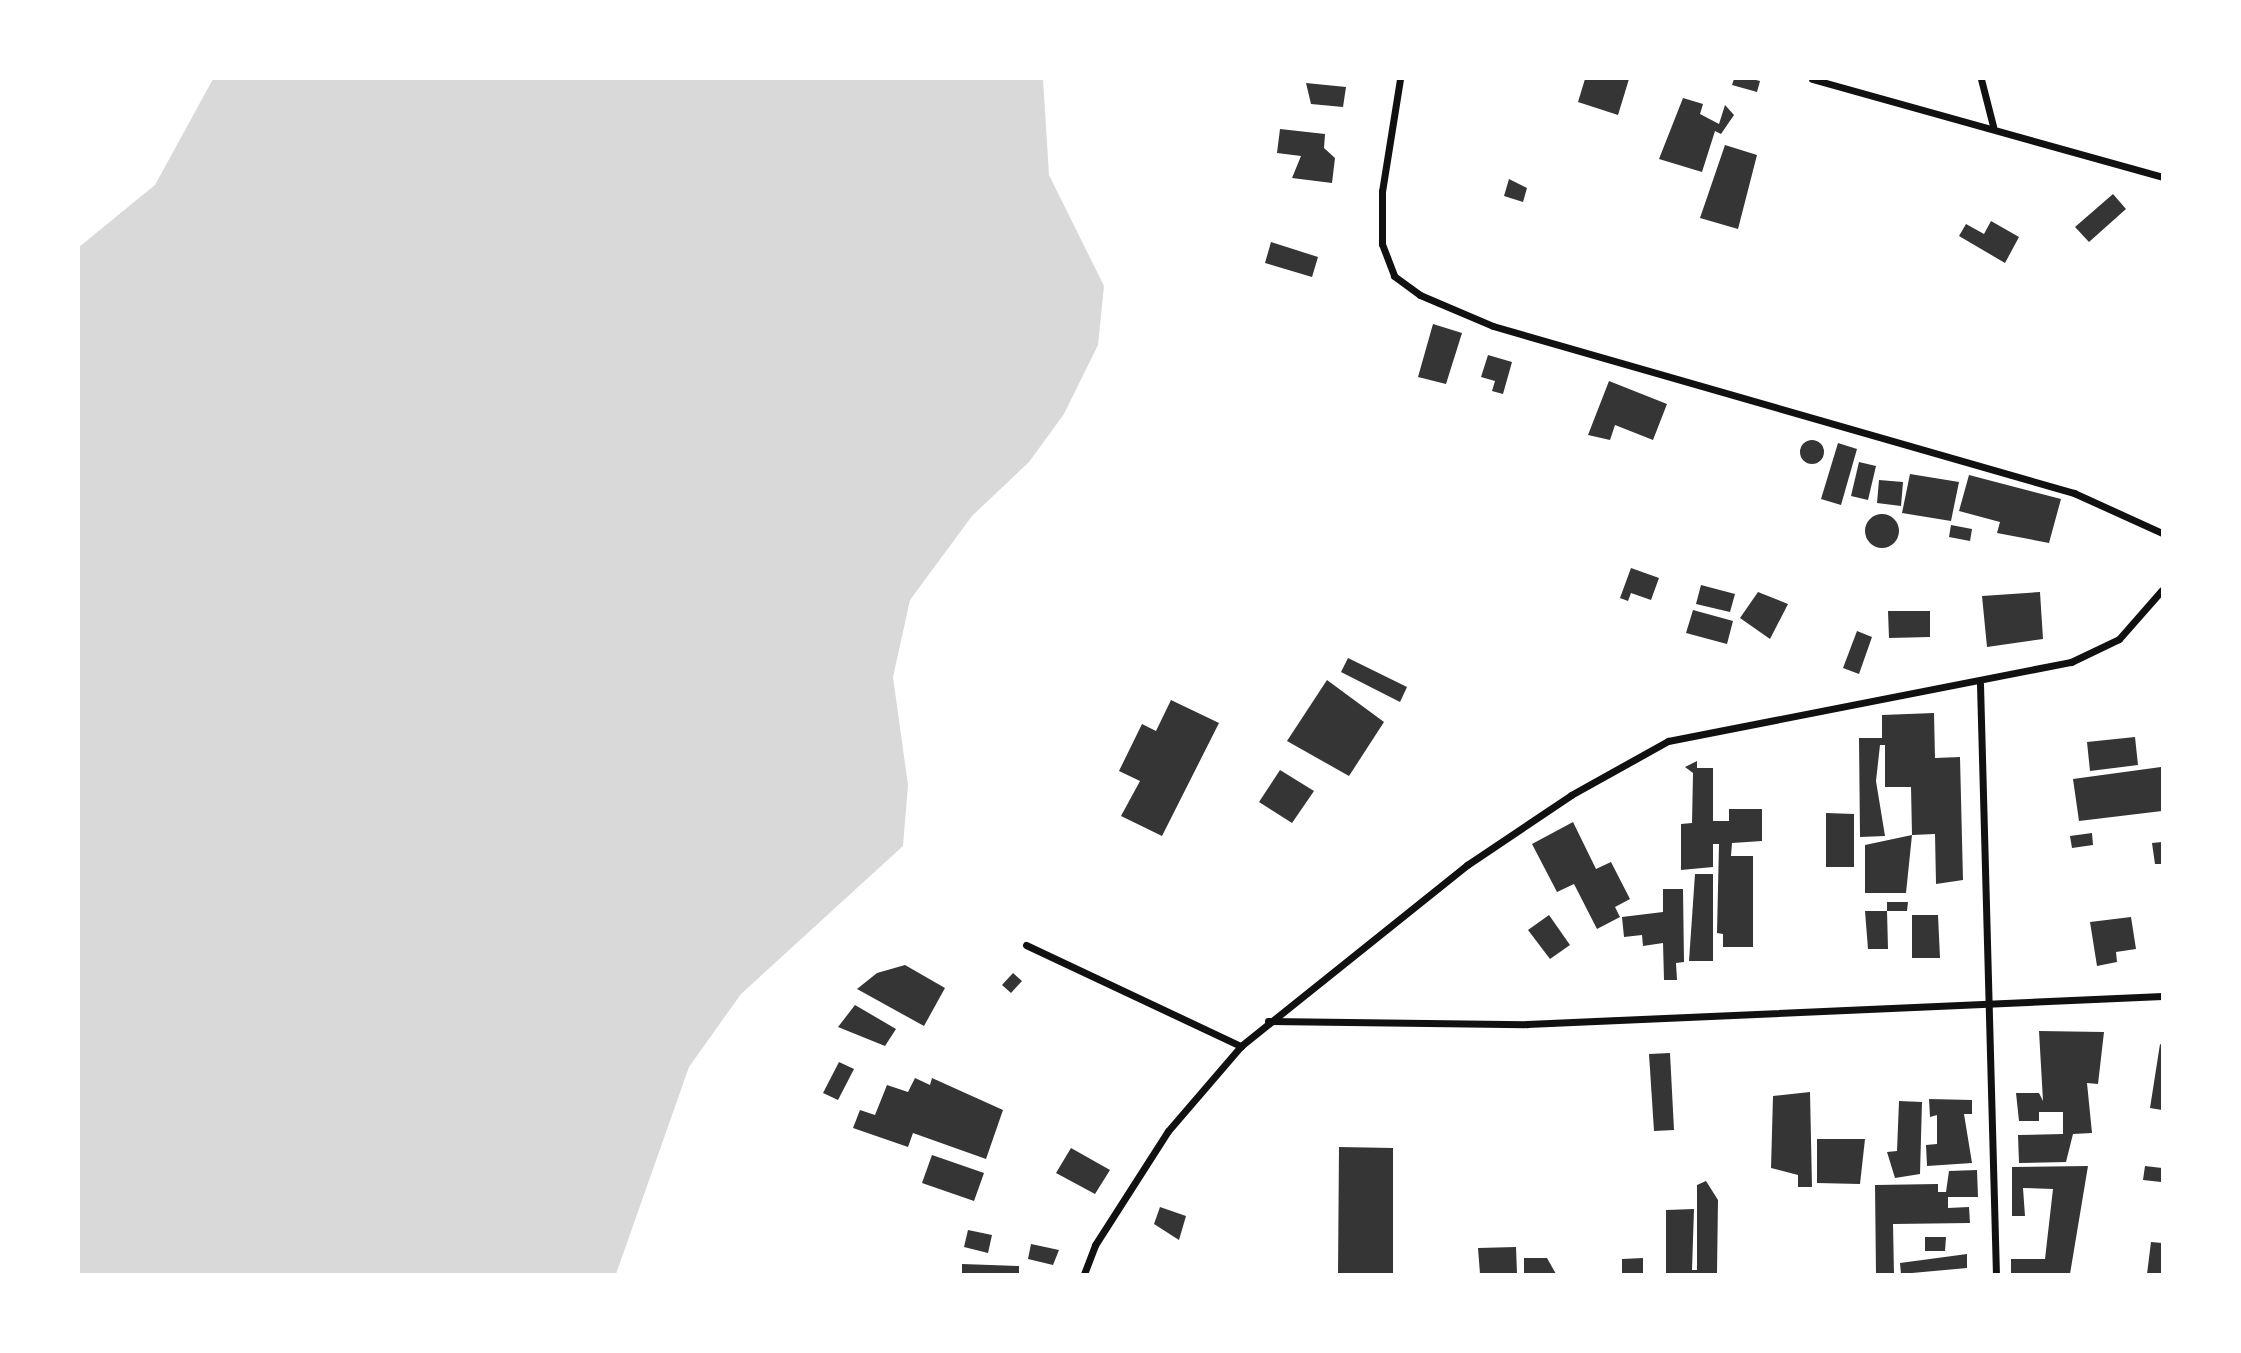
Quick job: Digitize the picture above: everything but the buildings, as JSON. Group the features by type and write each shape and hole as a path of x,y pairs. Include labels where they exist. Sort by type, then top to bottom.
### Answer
{"street":[{"path":"1400,79 1382,191 1382,244 1394,276 1420,295 1493,326 2074,492 2162,533"},
{"path":"1812,79 1993,126 2162,177"},
{"path":"1981,79 1993,126"},
{"path":"1084,1274 1095,1245 1168,1131 1267,1020 1467,865 1571,795 1668,741 1798,712 1980,684 2071,662 2119,639 2162,590"},
{"path":"1980,684 1996,1274"},
{"path":"1026,945 1241,1046"},
{"path":"1267,1020 1527,1024 2162,996"}],"shaded area":[{"path":"213,79 1043,79 1049,175 1104,286 1098,345 1064,414 1029,462 972,516 910,600 893,677 908,785 903,846 741,994 689,1067 616,1274 79,1274 79,247 155,185"}]}
